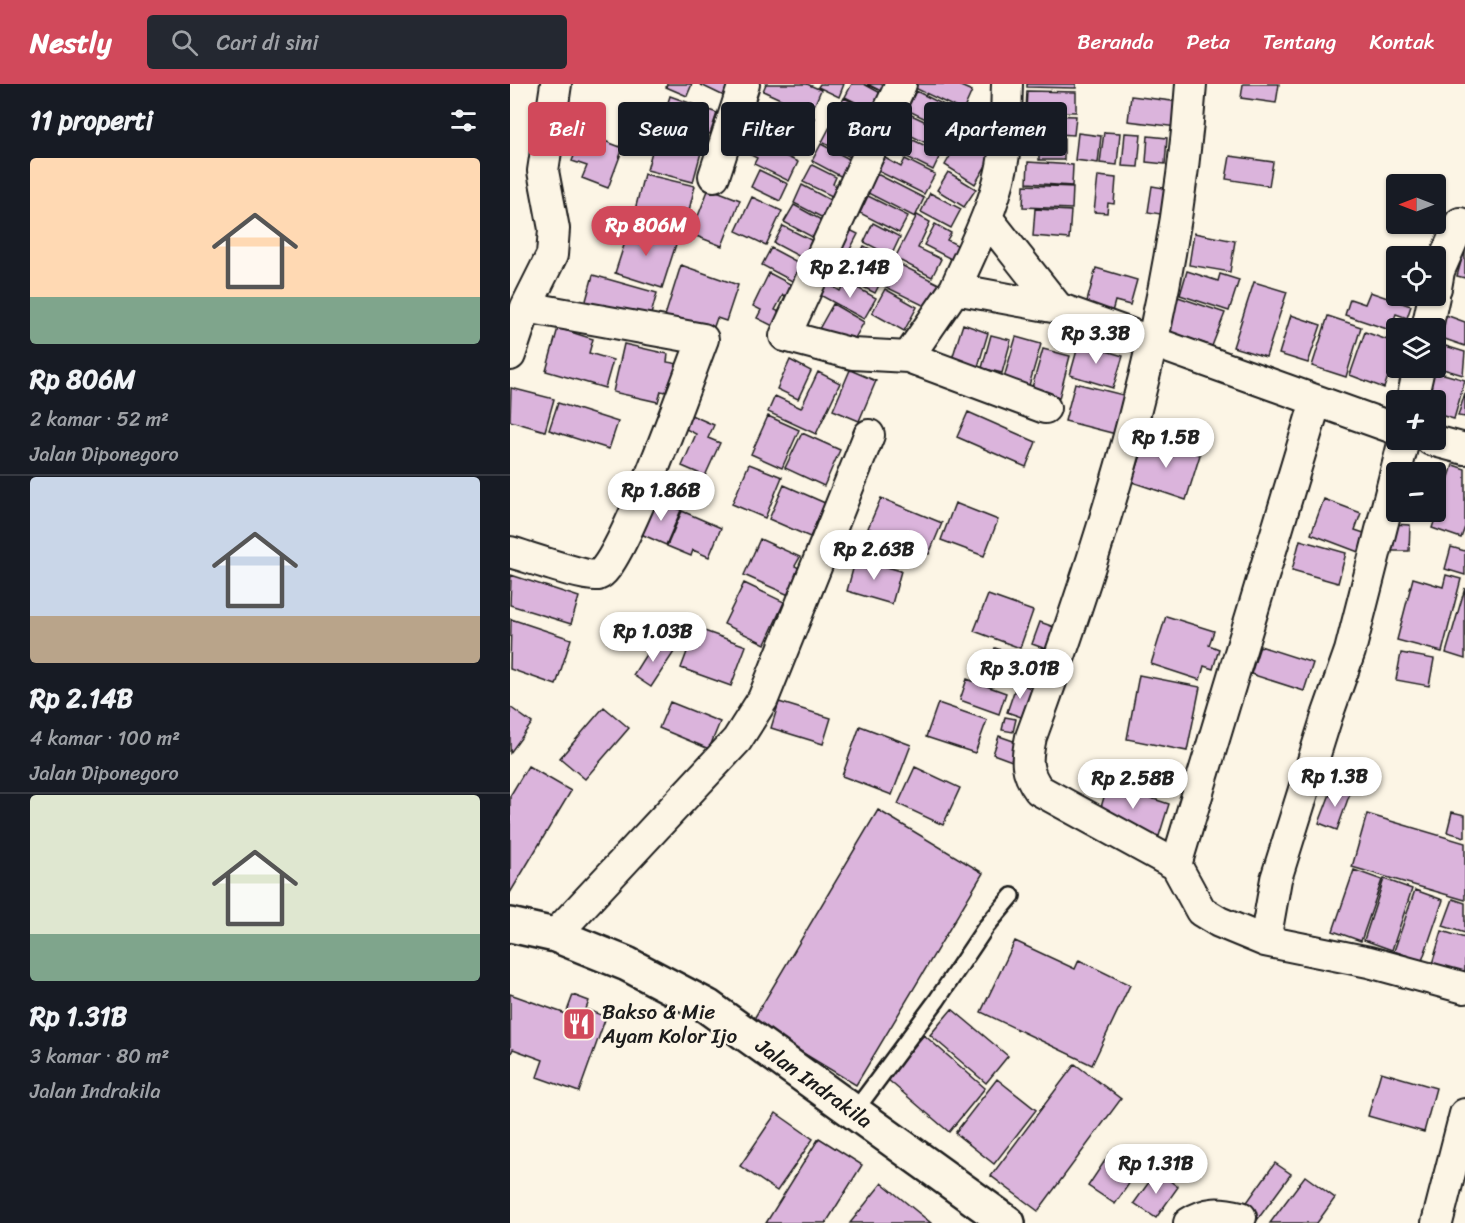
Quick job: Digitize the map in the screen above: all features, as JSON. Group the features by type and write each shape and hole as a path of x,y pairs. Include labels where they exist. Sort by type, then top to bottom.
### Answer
{"street":[{"path":"510,355 526,307 552,255 554,229 543,171 556,84"},
{"path":"714,176 744,84"},
{"path":"902,84 785,336 853,354 908,357 1045,408"},
{"path":"908,357 954,289 987,218 1004,154 1007,84"},
{"path":"1191,84 1178,204 1153,344 1083,591 1031,737 1026,762 1029,777 1040,790 1176,865 1201,911 1219,922 1265,940 1369,962 1465,988"},
{"path":"987,218 1058,308"},
{"path":"1446,255 1460,223"},
{"path":"954,289 1058,308 1153,344 1386,425"},
{"path":"510,552 592,575 607,569 626,536 703,339 526,307"},
{"path":"1176,865 1316,400"},
{"path":"555,935 737,740 752,717 762,699 869,435"},
{"path":"1446,444 1465,449"},
{"path":"1265,940 1276,879 1327,716 1350,651 1401,450"},
{"name":"Jalan Indrakila","path":"510,925 555,935 627,964 707,1006 1008,1223"},
{"path":"1437,1223 1465,1114"},
{"path":"1189,1223 1202,1214 1220,1212 1241,1217"}],"lane":[{"path":"854,1112 937,1000 986,927 1012,896"}],"building":[{"path":"667,84 692,84 687,96 666,87"},
{"path":"699,84 734,84 728,98"},
{"path":"766,84 807,84 821,90 815,104 787,102 763,91"},
{"path":"820,84 844,84 839,97 818,87"},
{"path":"852,84 864,84 886,96 883,102 855,102 845,97"},
{"path":"867,84 892,84 887,94"},
{"path":"917,84 956,84 972,91 967,102 944,102 915,88"},
{"path":"1027,84 1076,84 1076,88 1027,87"},
{"path":"1243,84 1279,84 1276,103 1241,98"},
{"path":"916,91 938,102 924,102 924,118 912,112 911,102"},
{"path":"1027,91 1076,92 1076,112 1067,112 1067,102 1026,102"},
{"path":"670,96 687,102 668,102"},
{"path":"1131,96 1180,102 1177,127 1128,121"},
{"path":"709,110 717,113 709,134"},
{"path":"912,115 924,121 924,142 912,136"},
{"path":"1067,116 1076,116 1074,135 1067,135"},
{"path":"827,132 827,145 822,142"},
{"path":"1104,132 1120,133 1117,165 1100,163"},
{"path":"1078,133 1101,136 1098,163 1075,160"},
{"path":"1125,133 1141,134 1138,167 1122,166"},
{"path":"1148,136 1167,138 1165,164 1146,162"},
{"path":"913,140 924,145 924,156 940,156 933,170 905,156 912,156"},
{"path":"606,142 618,146 618,156 620,156 608,188 582,178 587,166 572,161 574,156 606,156"},
{"path":"821,144 827,147 827,156 844,156 853,161 844,178 812,161"},
{"path":"651,156 700,156 693,182 647,170"},
{"path":"753,156 785,156 798,162 789,181 754,164 757,158"},
{"path":"950,156 991,157 975,184 945,165"},
{"path":"1039,156 1064,156 1064,160 1039,160"},
{"path":"1230,156 1273,162 1269,186 1226,179"},
{"path":"885,158 901,167 905,159 935,174 924,194 878,171"},
{"path":"1028,162 1073,165 1072,186 1027,183"},
{"path":"812,165 836,177 833,184 841,188 836,198 803,182"},
{"path":"759,170 788,184 780,201 751,187"},
{"path":"948,172 976,189 964,207 937,190"},
{"path":"644,174 695,186 683,235 632,222"},
{"path":"877,174 924,198 915,217 868,193"},
{"path":"1098,176 1116,178 1114,204 1108,203 1107,213 1094,212"},
{"path":"802,185 834,202 825,219 794,203"},
{"path":"1024,185 1073,187 1072,209 1023,207"},
{"path":"1152,186 1176,190 1172,216 1148,212"},
{"path":"709,188 740,200 722,246 691,234"},
{"path":"930,193 961,209 951,228 921,212"},
{"path":"868,196 908,216 899,233 860,213"},
{"path":"752,197 782,211 766,245 736,231"},
{"path":"794,205 825,222 816,239 784,222"},
{"path":"1035,209 1071,211 1069,239 1033,236"},
{"path":"917,215 930,222 918,248 941,259 932,277 895,258"},
{"path":"873,223 900,237 891,256 864,242"},
{"path":"935,224 951,233 947,240 961,247 955,261 924,245"},
{"path":"783,226 815,242 806,260 774,243"},
{"path":"630,227 677,241 662,288 615,273"},
{"path":"844,227 858,234 834,280 821,272"},
{"path":"1194,233 1235,241 1230,272 1189,265"},
{"path":"864,246 892,260 875,293 847,279"},
{"path":"1465,247 1465,278 1457,276"},
{"path":"771,248 803,265 794,282 762,265"},
{"path":"895,262 945,287 933,310 884,286"},
{"path":"681,265 738,285 726,321 717,318 712,332 665,316"},
{"path":"1096,268 1137,280 1130,305 1115,301 1112,312 1086,305"},
{"path":"1187,271 1218,281 1220,274 1239,280 1229,311 1180,295"},
{"path":"769,273 796,287 791,299 783,295 775,310 784,314 777,328 757,318 761,310 753,306"},
{"path":"593,275 657,293 648,325 584,308"},
{"path":"845,281 876,298 864,319 820,295 827,283 840,291"},
{"path":"1254,282 1287,292 1266,357 1233,347"},
{"path":"885,289 917,307 904,331 872,313"},
{"path":"1370,292 1386,297 1386,306 1411,306 1407,318 1396,314 1394,318 1386,318 1386,329 1345,315 1350,299 1365,304"},
{"path":"1178,297 1225,313 1212,346 1167,331"},
{"path":"833,304 864,322 850,347 819,329"},
{"path":"1443,314 1465,322 1465,346 1446,339 1446,318 1442,318"},
{"path":"1291,315 1321,325 1308,363 1279,354"},
{"path":"1328,316 1361,327 1346,377 1312,366"},
{"path":"963,324 988,333 977,370 951,362"},
{"path":"558,328 593,339 589,353 613,360 605,388 546,371"},
{"path":"1365,332 1386,339 1388,378 1384,388 1350,375"},
{"path":"991,335 1011,340 1002,373 982,368"},
{"path":"1016,337 1041,344 1028,389 1003,381"},
{"path":"1079,343 1123,356 1113,388 1070,375"},
{"path":"624,344 668,354 667,362 679,364 673,393 661,391 658,402 613,392"},
{"path":"1446,346 1465,352 1463,375 1446,370"},
{"path":"1043,349 1070,356 1059,398 1031,391"},
{"path":"790,360 811,371 798,399 777,389"},
{"path":"850,370 876,381 859,421 833,410"},
{"path":"818,372 840,383 816,434 768,412 775,396 801,408"},
{"path":"1446,375 1465,380 1454,419 1446,417 1446,390 1428,390 1431,378 1446,378"},
{"path":"1075,383 1127,396 1116,434 1065,421"},
{"path":"511,388 554,399 545,431 510,421"},
{"path":"1465,393 1465,417 1458,416"},
{"path":"558,403 618,422 609,449 549,430"},
{"path":"968,412 1036,442 1026,467 957,437"},
{"path":"691,415 714,425 708,438 720,443 705,476 682,466 696,434 684,428"},
{"path":"768,416 799,430 782,468 751,454"},
{"path":"802,433 840,450 824,486 785,468"},
{"path":"1147,437 1200,455 1186,500 1132,482"},
{"path":"749,464 782,477 765,518 732,504"},
{"path":"1453,465 1465,469 1465,527 1461,538 1432,528 1434,522 1446,522 1446,486"},
{"path":"784,485 825,503 810,537 769,519"},
{"path":"881,498 942,523 929,554 868,528"},
{"path":"656,499 681,510 666,545 641,534"},
{"path":"1324,499 1361,513 1355,530 1367,534 1361,553 1311,534"},
{"path":"955,503 998,520 984,556 941,540"},
{"path":"682,511 721,528 709,557 693,550 691,556 667,546"},
{"path":"1392,524 1410,525 1409,551 1391,551"},
{"path":"760,539 800,557 795,566 803,570 791,596 744,575"},
{"path":"1300,540 1346,553 1338,583 1292,570"},
{"path":"1451,547 1465,551 1465,575 1445,569"},
{"path":"856,558 901,571 892,604 847,591"},
{"path":"511,575 579,597 571,624 510,605"},
{"path":"1446,575 1461,579 1442,652 1397,640 1413,578 1443,587"},
{"path":"744,583 784,602 765,644 724,624"},
{"path":"1465,588 1465,659 1446,653"},
{"path":"988,595 1033,611 1020,648 974,631"},
{"path":"1166,616 1214,631 1209,645 1219,649 1213,669 1204,666 1200,680 1151,664"},
{"path":"511,619 571,639 556,685 510,669"},
{"path":"1040,622 1054,627 1046,649 1032,644"},
{"path":"696,628 746,646 731,686 681,668"},
{"path":"655,640 674,652 651,687 633,675"},
{"path":"1260,646 1313,663 1304,691 1251,674"},
{"path":"995,648 1022,657 1015,679 988,669"},
{"path":"1401,653 1434,659 1429,686 1396,680"},
{"path":"1032,657 1043,661 1039,674 1028,670"},
{"path":"1139,675 1200,687 1187,751 1127,739"},
{"path":"967,679 1006,693 999,714 960,700"},
{"path":"1017,683 1034,689 1024,718 1007,712"},
{"path":"670,702 720,722 709,749 659,728"},
{"path":"779,702 831,718 823,744 771,728"},
{"path":"938,703 987,720 975,753 926,737"},
{"path":"510,707 532,723 510,753"},
{"path":"604,707 629,728 585,779 560,758"},
{"path":"1005,717 1016,719 1013,732 1002,730"},
{"path":"860,726 911,745 892,795 842,776"},
{"path":"999,736 1019,743 1012,761 993,754"},
{"path":"528,766 571,791 510,893 510,796"},
{"path":"915,767 960,788 943,825 898,804"},
{"path":"1108,784 1169,804 1159,836 1098,817"},
{"path":"1333,786 1350,793 1337,830 1319,823"},
{"path":"878,810 983,873 856,1085 752,1022"},
{"path":"1452,812 1465,815 1465,837 1447,832"},
{"path":"1367,814 1465,843 1465,900 1352,867"},
{"path":"1354,870 1382,880 1361,941 1333,931"},
{"path":"1384,879 1412,889 1392,950 1364,940"},
{"path":"1415,890 1443,900 1422,961 1394,951"},
{"path":"1453,899 1465,903 1465,933 1443,926"},
{"path":"1442,931 1465,938 1465,973 1432,964"},
{"path":"1015,941 1075,969 1079,960 1130,985 1092,1065 981,1012"},
{"path":"510,994 566,1014 573,995 589,1001 586,1009 606,1017 579,1092 537,1077 543,1060 513,1049 510,1056"},
{"path":"952,1009 1008,1056 986,1083 930,1035"},
{"path":"924,1035 985,1088 949,1132 887,1079"},
{"path":"1075,1064 1121,1099 1038,1211 991,1176"},
{"path":"1381,1072 1436,1088 1424,1132 1368,1116"},
{"path":"997,1079 1036,1110 994,1164 955,1133"},
{"path":"776,1113 813,1139 777,1191 740,1166"},
{"path":"819,1138 862,1165 826,1223 766,1223"},
{"path":"1110,1153 1137,1172 1115,1204 1088,1186"},
{"path":"1275,1163 1291,1174 1255,1223 1240,1212"},
{"path":"1157,1171 1178,1187 1156,1218 1134,1203"},
{"path":"1305,1176 1335,1198 1317,1223 1270,1223"},
{"path":"882,1183 931,1223 850,1223"}],"place":[{"name":"Bakso & Mie Ayam Kolor Ijo","path":"579,1024"}]}
